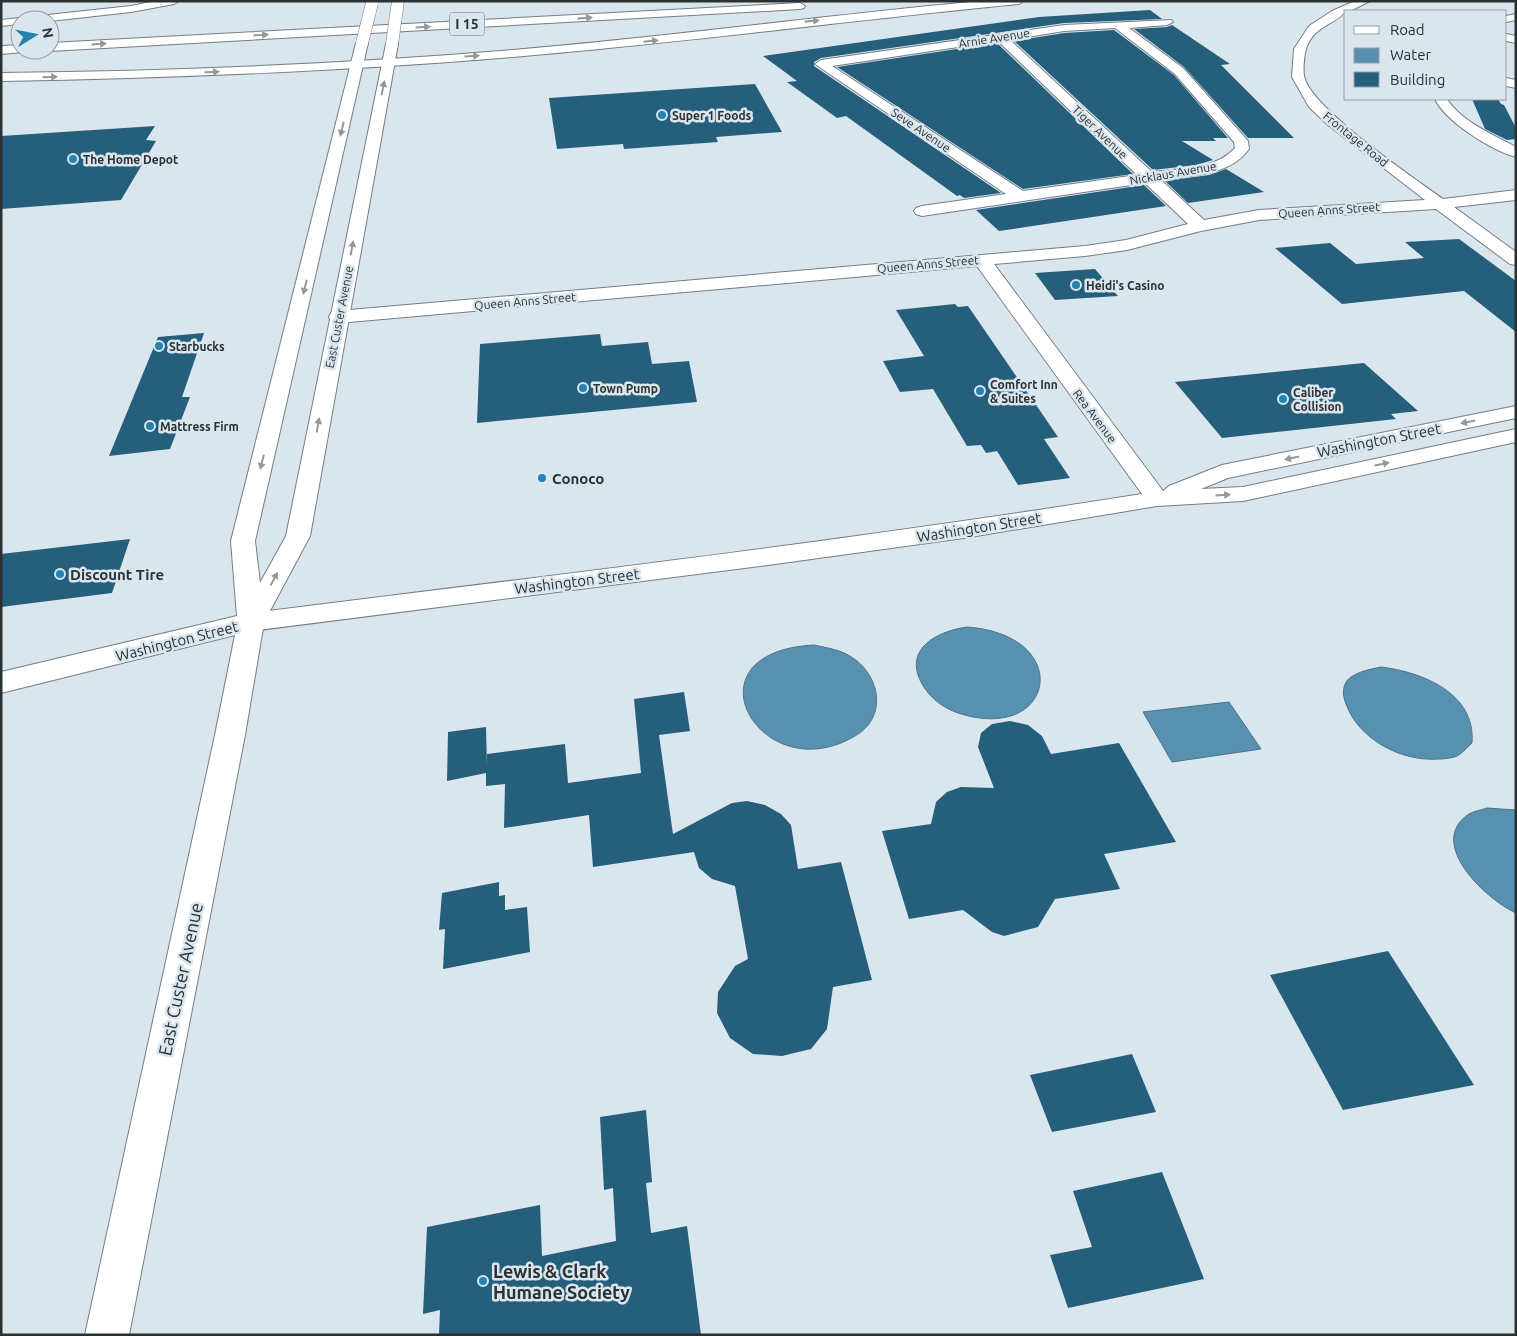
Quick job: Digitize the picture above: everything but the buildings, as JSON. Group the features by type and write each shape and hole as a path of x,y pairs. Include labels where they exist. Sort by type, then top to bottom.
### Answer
{"main road":[{"path":"60,17 131,9 174,1"},
{"name":"East Custer Avenue","path":"251,622 298,536 338,317 390,53 398,1"},
{"path":"1,77 173,74 357,65 390,53 594,46 821,20 1019,1"},
{"name":"Frontage Road","path":"1365,1 1336,13 1314,28 1300,48 1298,77 1314,104 1333,122 1515,260"},
{"name":"East Custer Avenue","path":"106,1335 230,735 251,622 243,541 372,2"},
{"name":"I 15","path":"60,46 814,5"},
{"path":"355,17 409,13"},
{"name":"Arnie Avenue","path":"821,64 1064,28 1167,22"},
{"name":"Nicklaus Avenue","path":"922,211 1216,166 1234,159 1242,149 1241,141 1179,71 1118,25"},
{"name":"Tiger Avenue","path":"1000,38 1200,226"},
{"name":"Seve Avenue","path":"821,64 1020,196"},
{"path":"1441,100 1444,107 1456,117 1516,153"},
{"name":"Queen Anns Street","path":"338,317 1085,251 1119,246 1200,226 1268,214 1439,204 1516,195"},
{"name":"Rea Avenue","path":"981,260 1157,499"},
{"name":"Washington Street","path":"1157,499 1222,472 1516,412"},
{"name":"Washington Street","path":"1,684 251,622 768,558 964,530 1157,499 1242,494 1516,435"}],"water":[{"path":"967,627 1002,634 1025,648 1038,666 1040,685 1032,702 1016,714 991,719 958,713 939,703 924,688 918,675 916,664 918,655 923,647 939,635"},
{"path":"814,645 844,653 862,666 870,676 874,686 876,708 872,719 855,736 821,748 790,746 765,734 749,714 743,692 751,670 773,653"},
{"path":"1381,667 1413,674 1429,680 1456,698 1465,711 1471,726 1472,743 1455,757 1425,759 1397,752 1371,738 1352,717 1343,693 1346,682 1351,677"},
{"path":"1229,702 1261,749 1172,762 1143,712"},
{"path":"1487,808 1516,810 1516,913 1490,896 1477,884 1465,870 1457,855 1454,840 1457,826 1469,814"}],"place":[{"name":"Super 1 Foods","path":"662,115"},
{"name":"The Home Depot","path":"73,159"},
{"name":"Heidi's Casino","path":"1076,285"},
{"name":"Starbucks","path":"159,346"},
{"name":"Town Pump","path":"583,388"},
{"name":"Comfort Inn & Suites","path":"980,391"},
{"name":"Caliber Collision","path":"1283,399"},
{"name":"Mattress Firm","path":"150,426"},
{"name":"Conoco","path":"542,478"},
{"name":"Discount Tire","path":"60,574"},
{"name":"Lewis & Clark Humane Society","path":"483,1281"}]}
